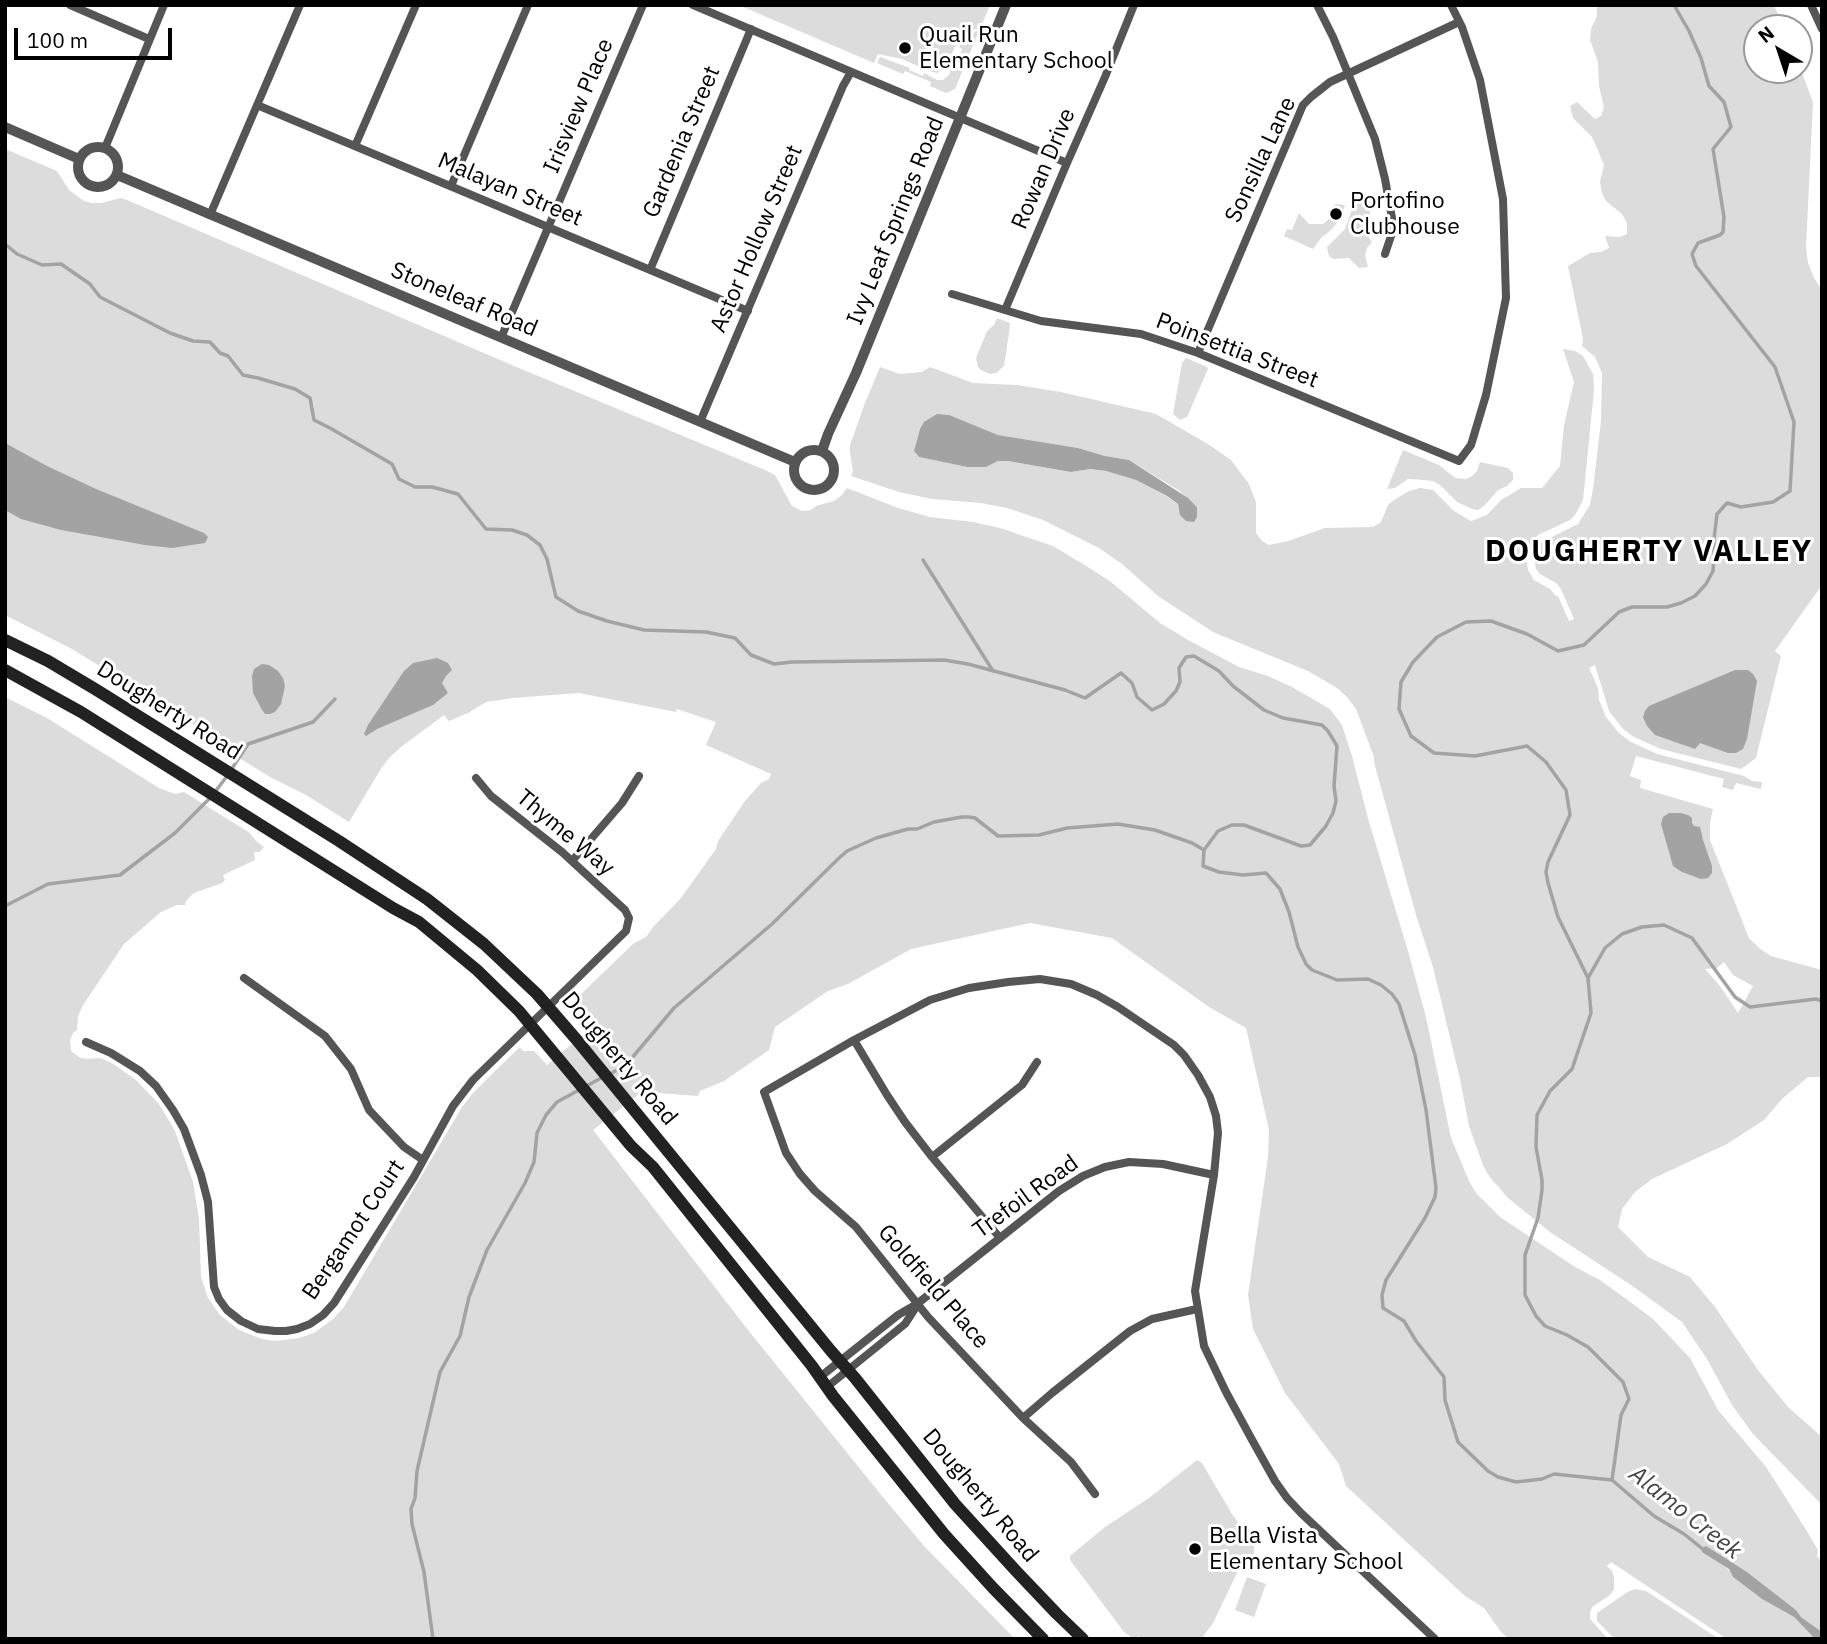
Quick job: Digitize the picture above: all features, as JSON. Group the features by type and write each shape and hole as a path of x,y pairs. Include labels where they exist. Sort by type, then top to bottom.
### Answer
{"main road":[{"name":"Dougherty Road","path":"5,640 85,683 372,862 427,898 484,944 537,994 576,1040 978,1530 1083,1639"},
{"name":"Dougherty Road","path":"5,670 81,712 419,922 477,970 519,1011 631,1146 653,1167 944,1534 1043,1639"}],"street":[{"path":"70,5 149,39"},
{"path":"105,148 163,5"},
{"path":"210,215 300,5"},
{"path":"355,146 416,5"},
{"path":"451,186 528,5"},
{"name":"Irisview Place","path":"501,338 643,5"},
{"path":"693,5 1066,163"},
{"name":"Ivy Leaf Springs Road","path":"822,451 1006,5"},
{"name":"Rowan Drive","path":"1005,310 1134,5"},
{"path":"1317,5 1349,73 1375,139 1392,218 1385,254"},
{"path":"1451,5 1459,22"},
{"path":"1811,5 1822,29"},
{"name":"Sonsilla Lane","path":"1198,354 1303,105 1330,82 1459,22"},
{"name":"Poinsettia Street","path":"953,294 1041,321 1141,334 1198,354 1459,461 1471,445 1486,395 1506,298 1503,199 1480,80 1459,22"},
{"name":"Gardenia Street","path":"650,270 751,29"},
{"name":"Astor Hollow Street","path":"700,422 851,72"},
{"name":"Malayan Street","path":"257,105 748,311"},
{"path":"5,127 79,159"},
{"path":"90,148 105,148 117,159 117,175 103,187 90,186 78,172 79,159 90,148"},
{"name":"Stoneleaf Road","path":"117,175 795,462"},
{"path":"806,451 822,451 830,458 834,468 832,479 823,487 811,489 800,485 794,474 795,462 806,451"},
{"path":"572,861 622,803 639,776"},
{"name":"Thyme Way","path":"475,778 491,796 572,861 625,909 629,918"},
{"name":"Bergamot Court","path":"86,1042 111,1053 140,1071 156,1086 184,1129 208,1202 214,1287 219,1298 234,1315 258,1329 297,1329 323,1315 334,1303 423,1160 453,1106 473,1080 626,931 629,918"},
{"path":"244,978 325,1036 351,1069 369,1110 404,1147 423,1160"},
{"path":"1000,1238 932,1157 887,1095 854,1040 930,1000 969,988 1040,979 1071,984 1118,1007 1174,1045 1184,1055 1210,1097 1218,1133 1195,1291 1204,1346 1226,1392 1287,1498 1435,1639"},
{"name":"Goldfield Place","path":"854,1040 764,1092 786,1153 815,1191 856,1227 917,1304 1023,1418 1071,1462 1095,1494"},
{"path":"932,1157 1023,1085 1037,1062"},
{"name":"Trefoil Road","path":"823,1382 905,1324 917,1304 1070,1183 1105,1167 1129,1162 1163,1164 1214,1175"},
{"path":"1023,1418 1130,1331 1152,1319 1197,1309"}],"shaded area":[{"name":"Quail Run Elementary School","path":"741,5 990,5 980,29 960,35 946,67 937,73 902,59 878,54 874,63"},
{"path":"1597,5 1774,5 1778,14 1743,14 1743,84 1806,84 1813,102 1806,247 1808,263 1822,290 1822,585 1775,651 1781,656 1756,758 1741,769 1661,749 1634,737 1623,729 1609,711 1595,665 1589,668 1606,717 1619,733 1631,742 1657,754 1762,782 1761,789 1736,783 1733,790 1722,787 1724,779 1636,756 1630,776 1641,780 1640,788 1713,809 1710,840 1749,938 1771,956 1822,970 1822,1077 1808,1077 1782,1099 1764,1120 1727,1144 1652,1179 1635,1192 1622,1209 1618,1227 1648,1257 1690,1277 1789,1408 1822,1437 1822,1505 1753,1434 1732,1405 1707,1359 1682,1322 1550,1232 1508,1198 1489,1176 1469,1126 1433,967 1416,915 1374,757 1356,709 1347,697 1308,671 1213,632 1158,596 1122,564 1099,548 1043,520 1007,508 899,492 851,476 853,471 850,445 880,367 900,374 922,372 930,367 973,383 1017,385 1061,392 1156,414 1231,460 1249,484 1256,502 1256,533 1269,545 1325,528 1373,527 1381,522 1388,505 1394,500 1420,488 1433,490 1454,511 1471,521 1487,515 1501,500 1521,488 1542,488 1560,466 1564,425 1574,382 1563,349 1575,351 1583,356 1593,374 1594,390 1583,500 1570,520 1538,535 1527,552 1526,559 1534,580 1558,596 1569,621 1574,619 1561,589 1540,574 1534,558 1540,543 1578,524 1590,505 1601,421 1602,373 1595,357 1582,346 1583,339 1568,266 1590,253 1609,248 1605,236 1620,237 1627,234 1627,223 1622,214 1606,201 1602,193 1600,182 1604,165 1597,148 1592,137 1573,118 1570,106 1577,102 1595,119 1601,116 1604,107 1599,86 1598,62 1590,40 1591,29 1597,16","holes":["948,415 998,435 1078,448 1129,460 1178,490 1197,507 1179,510 1178,504 1166,496 1136,480 1106,471 1090,469 1071,472 1008,461 998,461 986,467 967,467 919,457 916,454 920,429","1724,962 1733,975 1753,986 1738,1013 1705,969 1717,968"]},
{"path":"977,31 955,89 946,93 930,86 931,82 877,63 880,57 923,76 924,73 943,80 949,75 953,62 956,63 964,37"},
{"path":"5,149 57,171 69,190 84,201 102,203 120,198 127,200 765,470 775,475 792,506 802,511 834,501 847,488 898,508 930,517 1000,528 1053,546 1111,582 1160,623 1190,641 1239,667 1292,687 1330,709 1342,725 1352,756 1426,1017 1451,1138 1469,1181 1476,1193 1500,1217 1633,1304 1653,1319 1690,1358 1718,1410 1766,1467 1818,1550 1817,1556 1822,1562 1822,1632 1747,1572 1706,1547 1733,1577 1762,1599 1794,1617 1815,1639 1727,1639 1611,1562 1607,1566 1614,1577 1614,1589 1610,1595 1592,1607 1590,1613 1590,1619 1608,1639 1509,1639 1501,1632 1484,1608 1465,1596 1346,1486 1339,1464 1285,1393 1253,1329 1248,1295 1268,1157 1269,1130 1246,1028 1209,1007 1112,938 1030,923 911,949 848,984 828,991 775,1027 769,1050 724,1081 700,1091 698,1096 643,1091 593,1130 748,1330 882,1496 924,1546 1015,1639 5,1639 5,697 47,718 159,788 175,794 184,792 250,833 264,847 260,852 254,852 255,860 223,875 225,880 222,883 194,893 185,905 177,905 161,912 124,944 83,1005 78,1016 77,1030 70,1040 71,1051 76,1055 87,1059 103,1059 115,1065 136,1080 159,1104 175,1131 193,1182 199,1219 201,1277 208,1298 220,1315 239,1330 275,1341 314,1333 344,1307 462,1107 495,1071 520,1047 523,1051 534,1051 547,1065 594,1025 576,1004 576,999 634,943 646,937 681,898 716,849 718,841 745,801 771,774 706,745 716,722 677,709 676,712 579,693 513,698 486,702 449,721 444,715 401,747 382,767 349,822 202,735 191,722 72,649 5,615"},
{"path":"1369,200 1369,238 1372,242 1365,255 1368,267 1359,268 1349,258 1333,259 1329,256 1327,247 1345,229 1354,204"},
{"path":"1335,204 1345,205 1340,219 1313,249 1284,236 1287,229 1292,230 1299,213 1309,224 1323,224 1334,215"},
{"path":"997,318 1010,323 1009,333 1004,366 996,373 990,374 978,367 976,358 987,331"},
{"path":"1186,358 1208,369 1187,417 1180,420 1173,414 1182,363"},
{"path":"937,414 949,415 998,435 1078,448 1129,460 1188,498 1197,507 1197,517 1194,522 1186,521 1180,515 1178,504 1167,496 1136,480 1106,471 1090,469 1071,472 1008,461 998,461 986,467 967,467 919,457 914,451 920,429 924,422"},
{"path":"5,443 96,489 204,533 208,537 205,543 172,548 61,530 21,519 5,510"},
{"path":"1403,450 1439,465 1455,478 1466,479 1472,476 1480,462 1508,468 1513,473 1513,480 1498,490 1478,510 1457,502 1433,481 1408,479 1395,488 1387,489"},
{"path":"437,658 448,663 452,670 442,683 448,693 433,705 366,736 364,734 368,725 404,671 413,663"},
{"path":"262,664 278,671 285,686 281,704 270,714 265,714 253,693 254,669"},
{"path":"1735,670 1748,670 1757,681 1743,749 1728,753 1700,743 1695,749 1655,735 1647,726 1643,717 1649,706"},
{"path":"1669,813 1688,815 1694,826 1700,827 1712,866 1712,873 1708,878 1701,879 1673,866 1661,824 1663,817"},
{"path":"1197,1460 1202,1463 1254,1545 1254,1555 1238,1571 1213,1623 1201,1639 1143,1639 1138,1636 1134,1639 1124,1632 1070,1560 1070,1556"},
{"path":"1706,1546 1747,1572 1796,1610 1801,1617 1822,1632 1822,1639 1815,1639 1794,1617 1762,1599 1733,1577 1729,1569 1702,1552 1702,1548"},
{"path":"1247,1577 1266,1584 1254,1617 1235,1610"},
{"path":"1636,1589 1646,1591 1719,1639 1615,1639 1597,1621 1597,1613"}],"waterway":[{"name":"Alamo Creek","path":"1674,5 1701,58 1709,86 1724,102 1731,127 1713,149 1724,217 1723,232 1698,243 1692,254 1696,266 1775,367 1794,422 1790,491 1773,502 1741,507 1727,503 1717,514 1713,571 1695,596 1667,607 1632,607 1619,612 1584,645 1558,651 1527,634 1491,621 1466,622 1437,637 1413,662 1401,682 1399,709 1411,736 1434,753 1475,756 1527,746 1546,762 1566,790 1570,815 1546,872 1558,917 1588,978 1591,1013 1572,1069 1550,1091 1537,1115 1536,1147 1542,1190 1538,1218 1525,1255 1525,1295 1536,1316 1545,1326 1588,1347 1623,1382 1629,1399 1621,1415 1612,1480 1654,1516 1704,1550"},
{"path":"5,244 17,254 42,265 61,264 90,284 100,297 170,333 193,341 210,342 220,353 228,356 243,375 295,389 310,398 314,420 392,464 399,479 415,487 432,487 458,494 486,529 512,530 527,535 540,545 547,559 556,597 578,611 644,630 706,632 735,638 751,655 774,664 944,660 1065,690 1085,698 1121,673 1132,683 1137,697 1152,710 1164,704 1176,691 1180,682 1179,668 1186,657 1194,656 1219,671 1233,686 1264,710 1283,718 1322,725 1337,746 1334,786 1336,801 1326,826 1310,845 1301,846 1244,825 1232,825 1218,831 1204,850 1203,866 1219,872 1243,875 1266,873 1280,889 1298,947 1312,970 1337,980 1368,979 1381,985 1399,1004 1415,1055 1426,1110 1436,1188 1435,1197 1425,1218 1386,1280 1382,1295 1383,1308 1404,1321 1444,1377 1445,1400 1458,1442 1488,1471 1516,1482 1542,1479 1554,1474 1612,1480"},
{"path":"923,560 993,671"},
{"path":"231,770 248,744 313,722 335,699"},
{"path":"215,792 227,776"},
{"path":"5,906 48,884 120,875 175,833 210,798"},
{"path":"610,1074 626,1065 674,1008 772,924 847,851 876,838 917,829 934,822 969,817 975,818 998,836 1039,835 1067,828 1118,824 1155,830 1204,850"},
{"path":"1588,978 1605,948 1622,934 1642,927 1664,925 1692,938 1735,997 1750,1007 1816,999 1822,1001"},
{"path":"433,1639 424,1572 411,1509 440,1372 460,1336 469,1297 487,1250 534,1162 537,1133 546,1115 557,1102 603,1077"}],"place":[{"name":"Quail Run Elementary School","path":"905,48"},
{"name":"Portofino Clubhouse","path":"1336,214"},
{"name":"Bella Vista Elementary School","path":"1195,1549"}],"district":[{"name":"DOUGHERTY VALLEY","path":"1649,552"}]}
